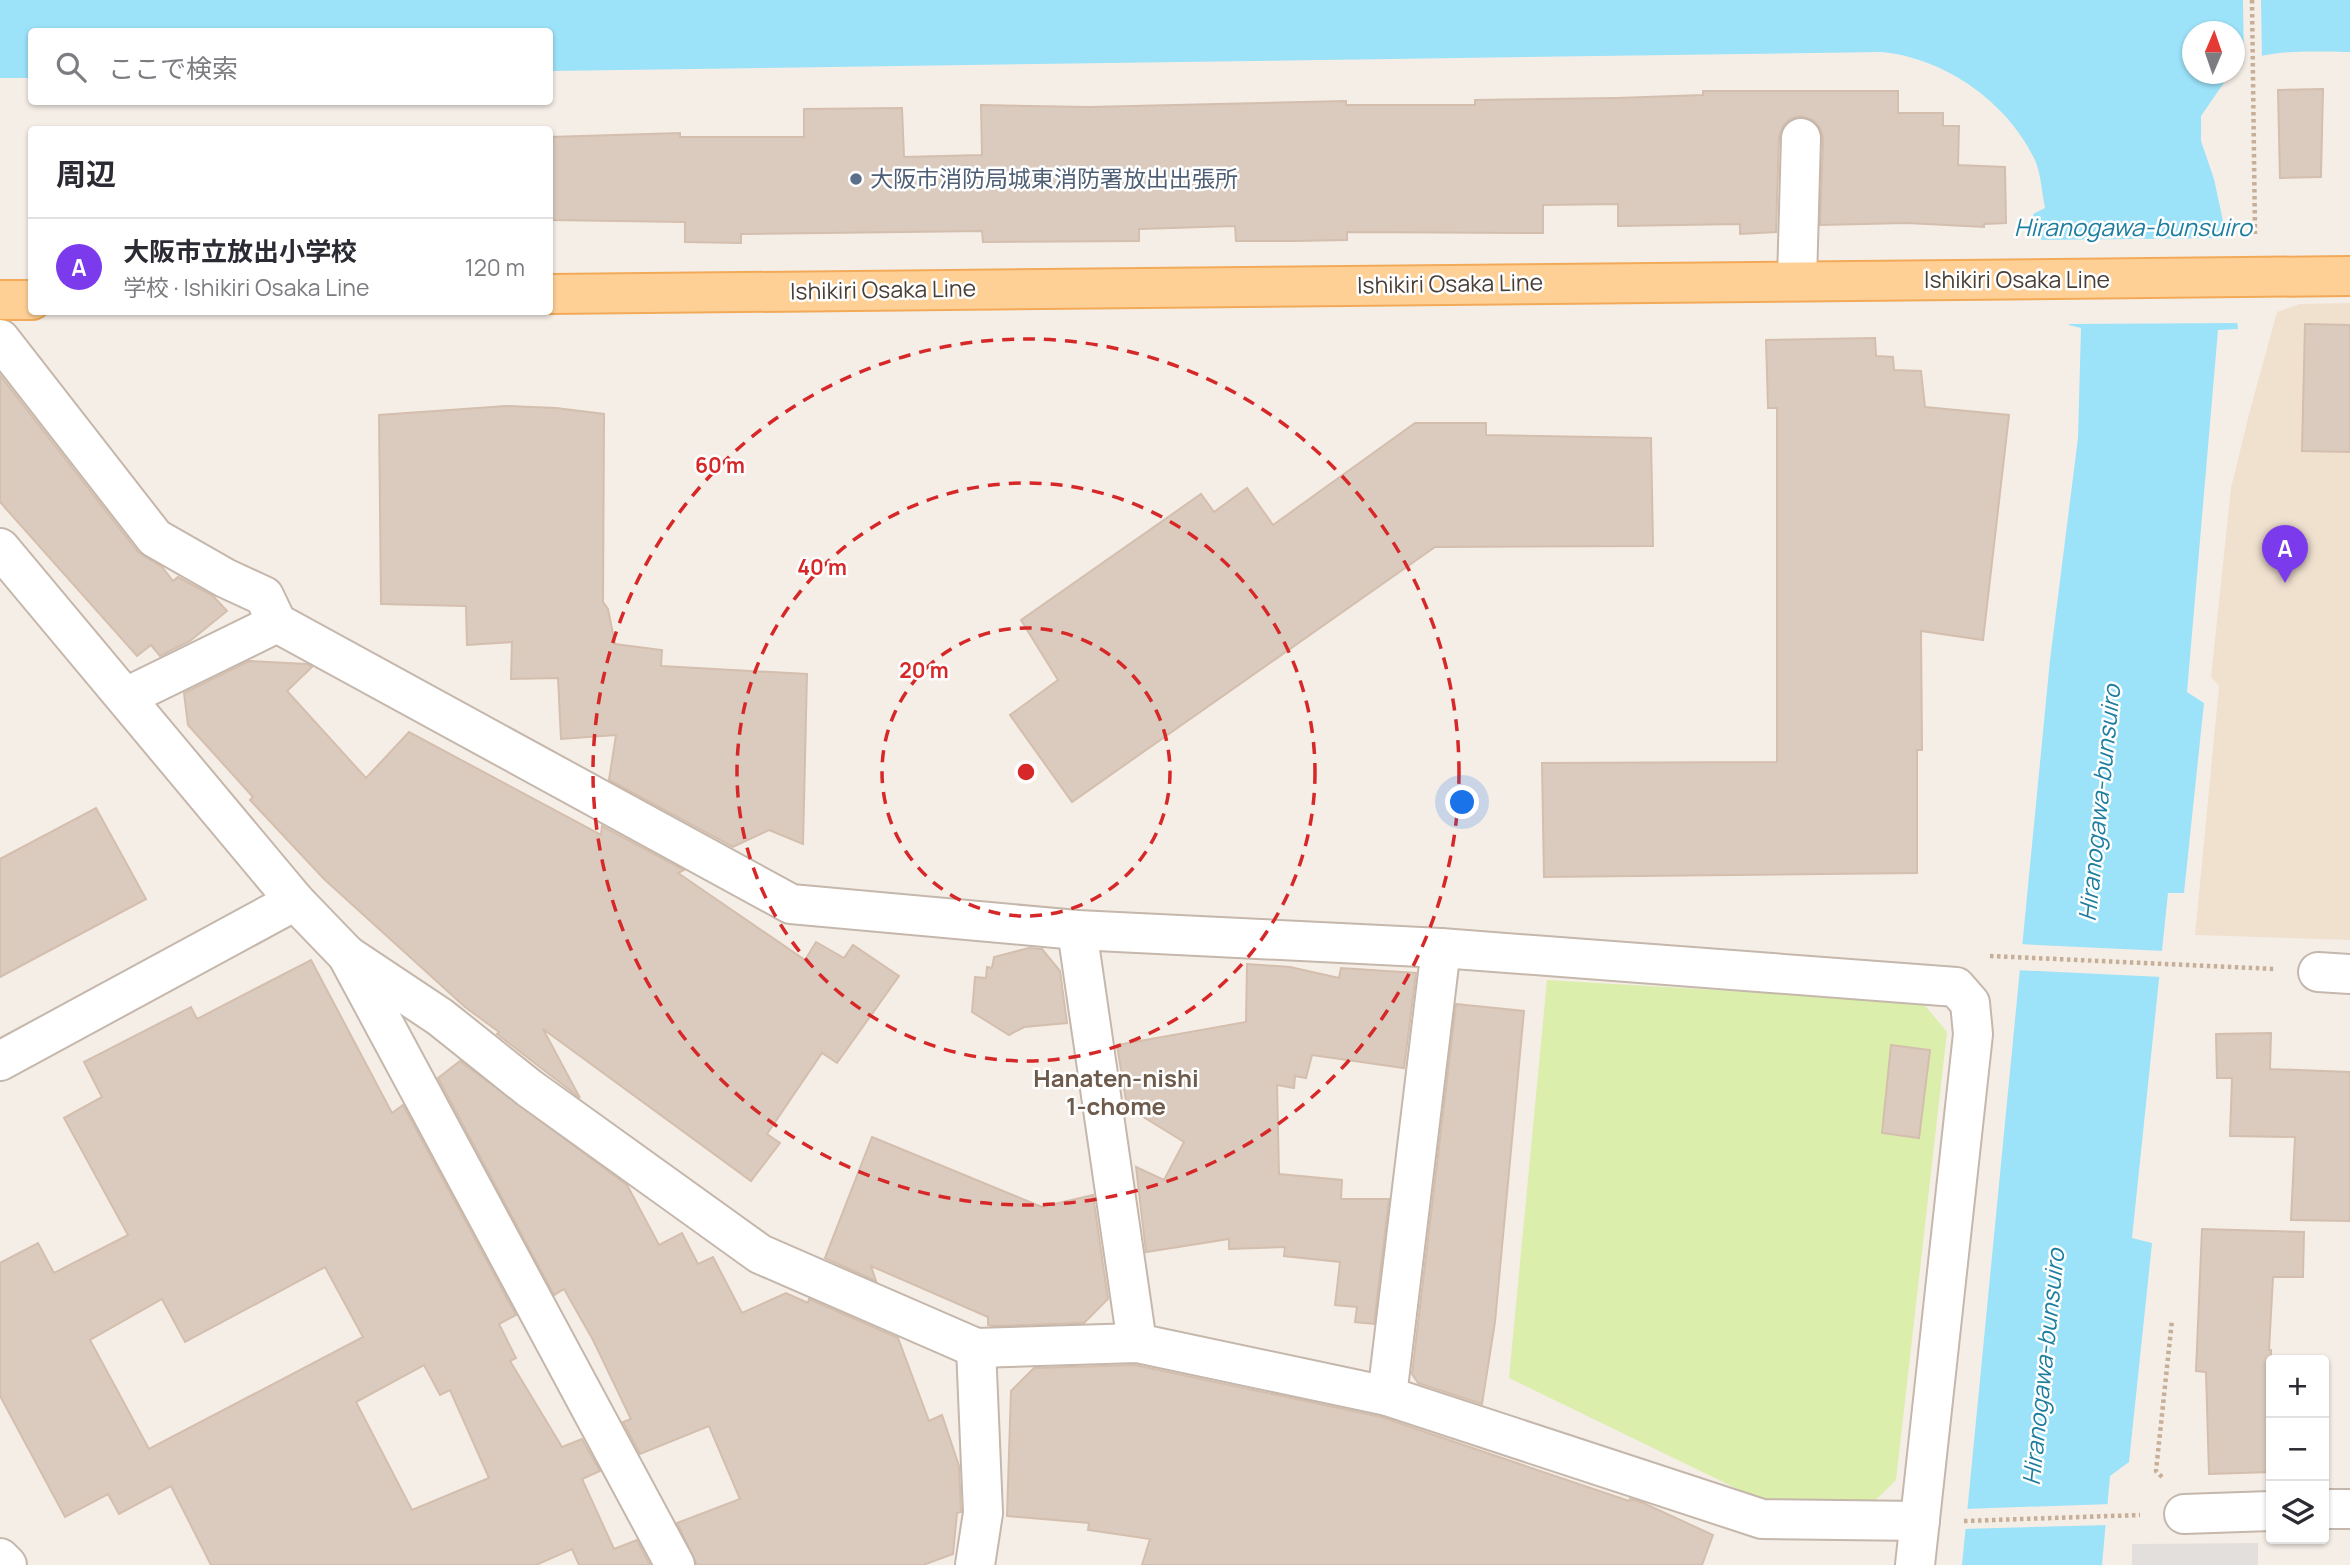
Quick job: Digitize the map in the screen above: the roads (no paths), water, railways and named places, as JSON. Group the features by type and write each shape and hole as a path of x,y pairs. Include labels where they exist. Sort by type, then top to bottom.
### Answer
{"main road":[{"name":"Ishikiri Osaka Line","path":"553,294 2350,276"},
{"path":"0,300 28,300"}],"street":[{"path":"1797,280 1801,138"},
{"path":"0,339 155,538 202,566 264,596 277,622 791,904 1077,930 1441,948 1956,987 1970,1003 1973,1034 1915,1565"},
{"path":"0,548 295,901 347,955 440,1017 528,1087 761,1254 976,1348 1137,1343 1387,1396 1762,1520 1920,1521"},
{"path":"126,697 277,622"},
{"path":"0,1061 295,901"},
{"path":"1077,930 1137,1343"},
{"path":"1387,1396 1441,948"},
{"path":"347,955 675,1565"},
{"path":"976,1348 982,1513 976,1565"},
{"path":"2329,1510 2350,1508"},
{"path":"2184,1514 2266,1511"},
{"path":"0,1558 7,1565"}],"water":[{"name":"Hiranogawa-bunsuiro","path":"0,0 2350,0 2350,52 2289,52 2245,62 2245,21 2182,21 2182,84 2223,84 2201,116 2201,141 2214,179 2226,235 2238,329 2218,330 2187,692 2204,703 2184,893 2168,893 2132,1238 2152,1243 2129,1462 2110,1476 2102,1565 1962,1565 2050,660 2078,438 2081,328 2069,325 2033,214 2045,208 2035,160 2008,119 1971,86 1927,63 1880,52 553,71 553,28 28,28 28,78 0,78"}],"place":[{"name":"大阪市消防局城東消防署放出出張所","path":"856,179"},
{"name":"大阪市立放出小学校","path":"2285,583"}],"district":[{"name":"Hanaten-nishi 1-chome","path":"1116,1093"}]}
